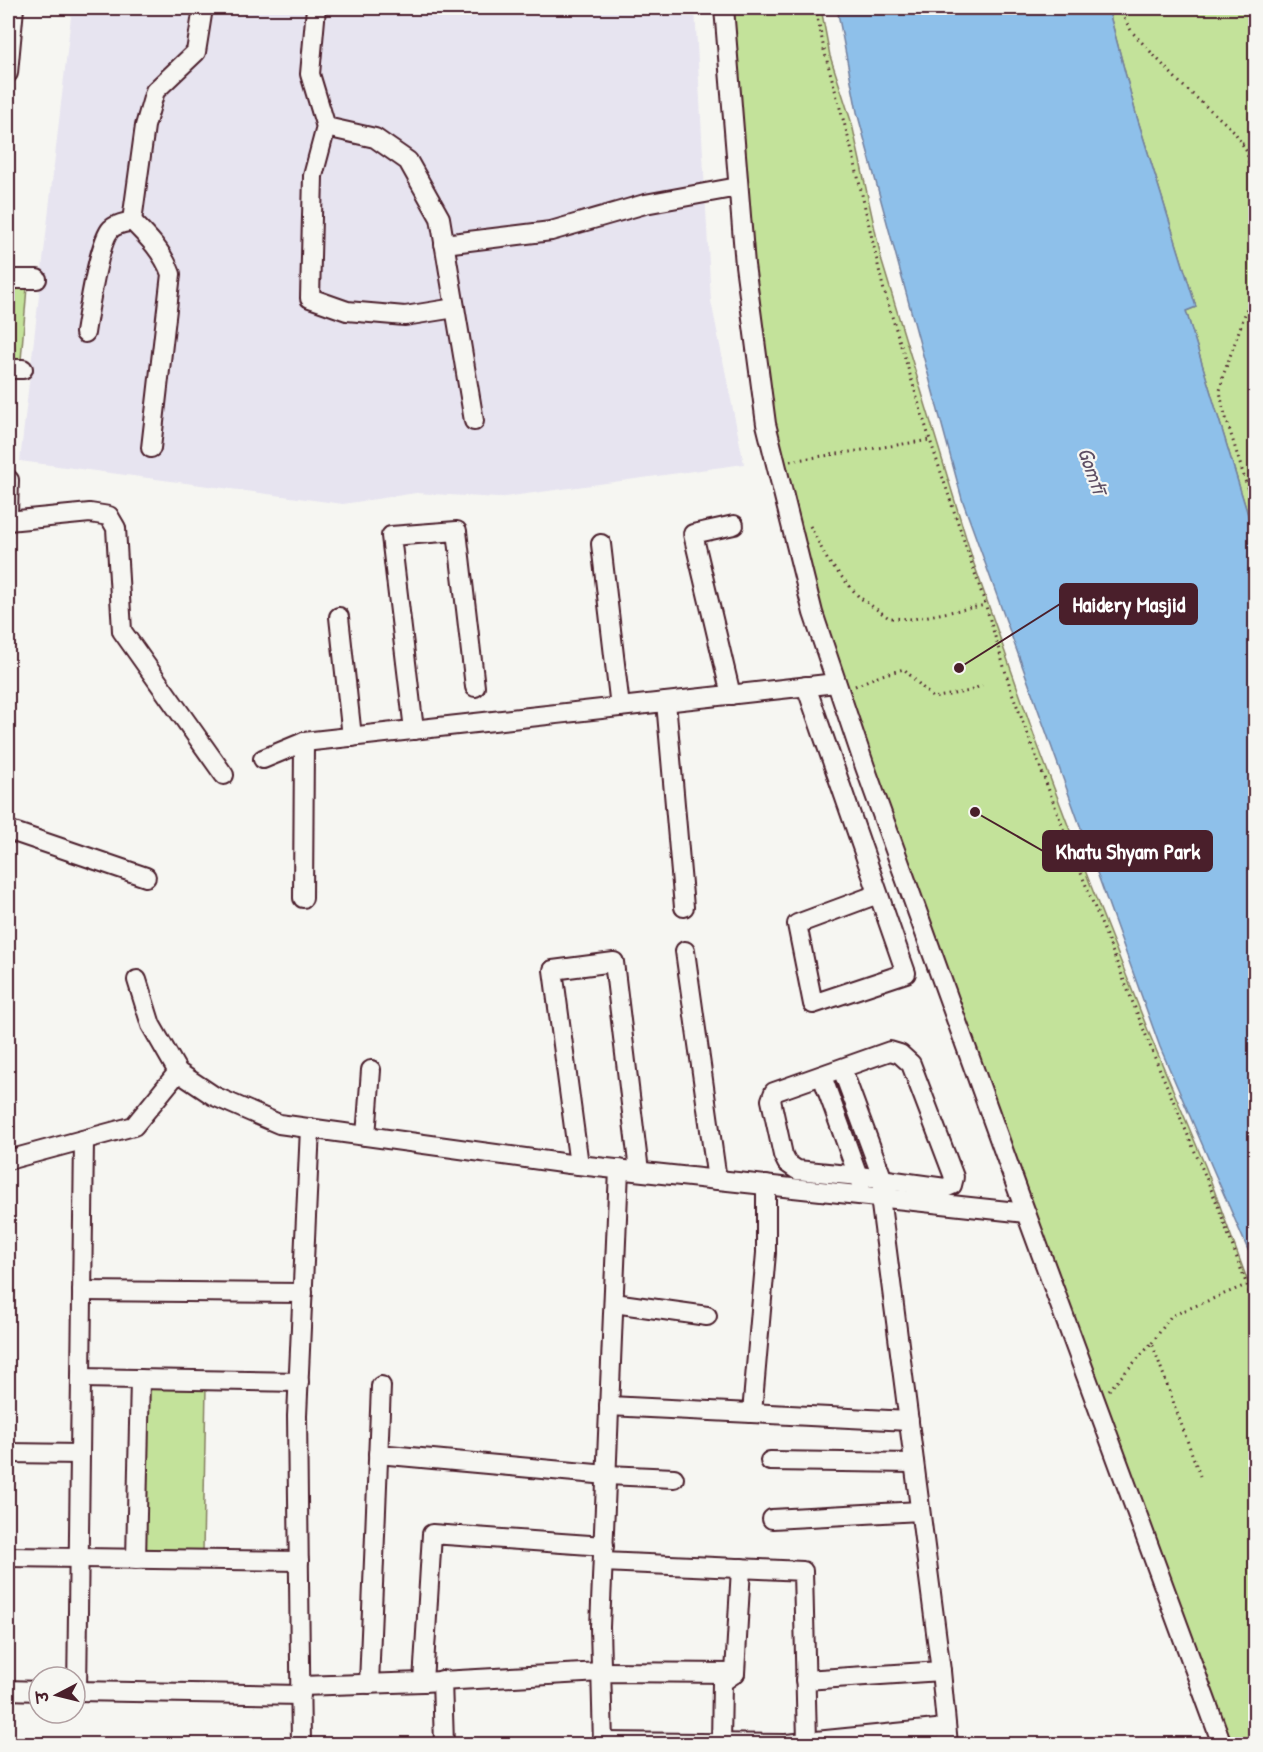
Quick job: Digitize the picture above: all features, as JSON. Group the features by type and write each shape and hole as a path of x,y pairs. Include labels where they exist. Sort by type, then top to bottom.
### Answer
{"street":[{"path":"8,73 14,8"},
{"path":"151,448 171,274 160,252 132,221 145,126 154,91 196,52 203,8"},
{"path":"316,8 310,74 326,127 313,176 310,298 347,310 405,316 455,308"},
{"path":"724,8 745,265 765,413 813,613 865,767 1026,1213 1222,1744"},
{"path":"326,127 375,138 408,161 440,218 474,421"},
{"path":"444,244 551,231 645,204 738,187"},
{"path":"85,333 103,244 109,230 116,225 132,221"},
{"path":"8,279 37,279"},
{"path":"8,480 8,514"},
{"path":"8,521 90,513 109,516 116,528 122,631 224,775"},
{"path":"731,695 693,534 734,525"},
{"path":"414,730 391,536 457,531 475,687"},
{"path":"601,544 620,707"},
{"path":"339,617 352,737"},
{"path":"263,759 304,742 806,686 838,688"},
{"path":"806,686 906,974 813,1004 797,924 878,894"},
{"path":"666,702 684,907"},
{"path":"303,898 304,742"},
{"path":"8,830 146,877"},
{"path":"685,951 717,1180"},
{"path":"579,1165 554,970 614,962 639,1171"},
{"path":"137,980 151,1025 177,1072 214,1096 279,1124 579,1165 766,1185 880,1193 1026,1213"},
{"path":"822,1076 859,1176 880,1193 945,1188 952,1185 954,1177 911,1064 900,1054 890,1051 774,1092 771,1100 783,1155 787,1163 797,1170 859,1176"},
{"path":"619,1169 600,1627 603,1743 786,1744 947,1736 941,1671 880,1193 842,1069"},
{"path":"366,1136 371,1070"},
{"path":"8,1160 134,1126 177,1072"},
{"path":"301,1744 297,1416 310,1128"},
{"path":"77,1665 84,1140"},
{"path":"752,1413 766,1253 766,1185"},
{"path":"82,1291 303,1293"},
{"path":"614,1303 707,1316"},
{"path":"81,1378 299,1382"},
{"path":"136,1559 140,1379"},
{"path":"369,1684 381,1386"},
{"path":"609,1406 909,1421"},
{"path":"8,1453 80,1454"},
{"path":"378,1454 607,1475 674,1478"},
{"path":"770,1461 914,1463"},
{"path":"772,1519 920,1511"},
{"path":"423,1682 432,1534 741,1568 803,1571 807,1742"},
{"path":"8,1557 299,1561"},
{"path":"735,1673 741,1568"},
{"path":"805,1680 941,1671"},
{"path":"87,1692 301,1691 369,1684 601,1672 735,1673"},
{"path":"721,1744 722,1682 735,1673"},
{"path":"442,1680 444,1744"},
{"path":"8,1690 27,1691"}],"path":[{"path":"816,8 824,50 853,154 883,287 930,440 986,605 1011,690 1065,833 1215,1201 1256,1310"},
{"path":"1118,8 1132,32 1182,85 1234,131 1247,152 1256,203"},
{"path":"1242,143 1256,143"},
{"path":"1256,274 1251,297 1223,376 1220,391 1223,408 1256,516"},
{"path":"776,463 930,440"},
{"path":"808,524 828,561 859,597 889,618 913,619 986,605"},
{"path":"838,688 904,669 933,698 970,691 982,685"},
{"path":"1096,1405 1152,1343 1171,1316 1246,1285"},
{"path":"1152,1343 1200,1476"}],"shaded area":[{"path":"72,8 695,8 711,301 744,464 498,498 416,493 343,504 20,461"}],"green space":[{"path":"729,8 821,8 830,56 852,124 882,262 974,564 1035,738 1091,886 1149,1033 1206,1168 1255,1301 1255,1744 1229,1744 838,678 771,417 749,262"},
{"path":"1108,8 1255,8 1255,538 1186,311 1196,307 1136,114"},
{"path":"8,287 27,287 21,360 8,360"},
{"path":"145,1384 206,1386 203,1552 142,1550"}],"water":[{"name":"Gomtī","path":"837,8 1108,8 1136,114 1196,307 1186,311 1255,538 1255,1266 1160,1047 962,499 857,112"}],"place":[{"name":"Haidery Masjid","path":"959,668"},
{"name":"Khatu Shyam Park","path":"975,812"}]}
